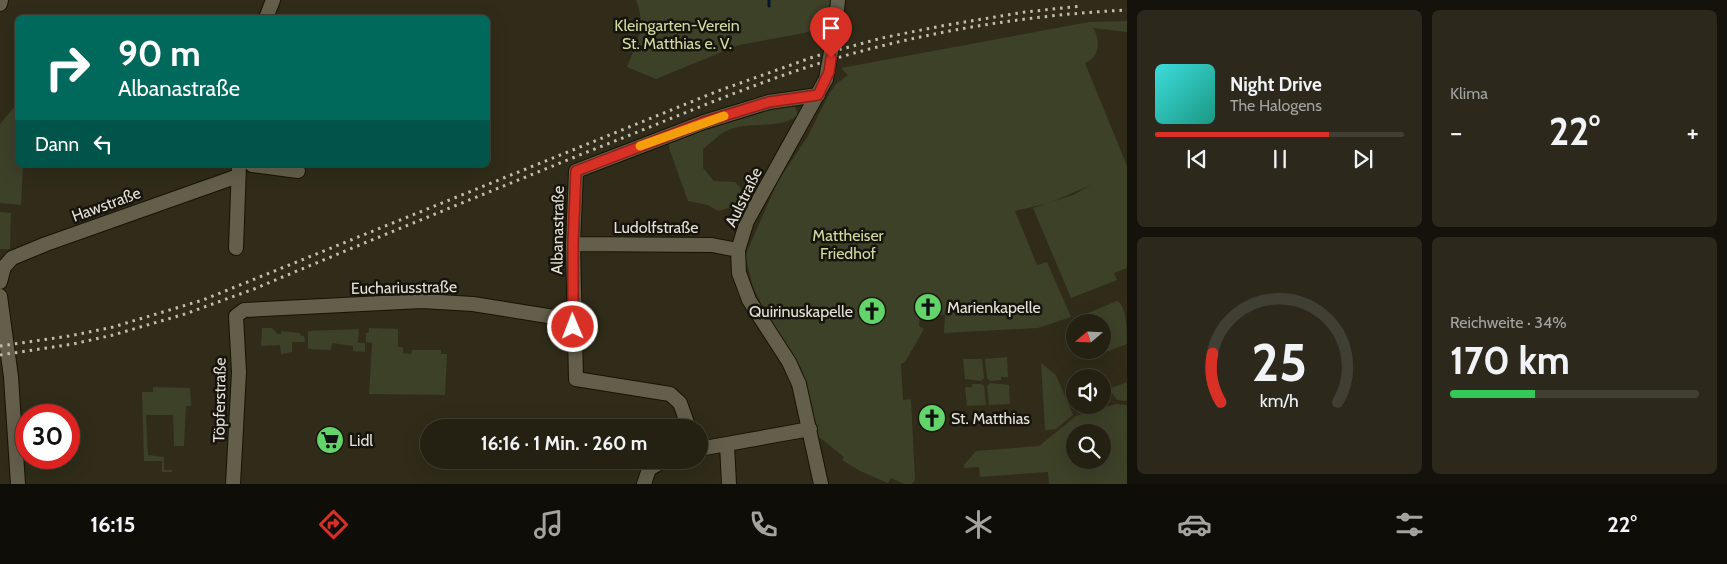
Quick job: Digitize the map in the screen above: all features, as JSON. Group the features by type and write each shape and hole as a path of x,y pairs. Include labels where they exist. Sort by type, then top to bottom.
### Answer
{"street":[{"path":"0,4 1,0"},
{"path":"267,15 272,0"},
{"name":"Aulstraße","path":"818,481 810,429 799,384 789,362 749,300 739,273 738,250 747,222 826,79 835,30 838,0"},
{"name":"Albanastraße","path":"686,419 680,403 670,394 576,379 573,320 573,244 576,171 704,122 769,102 818,95"},
{"path":"267,167 298,171"},
{"path":"236,248 239,170"},
{"name":"Hawstraße","path":"0,282 4,267 12,258 239,170"},
{"name":"Ludolfstraße","path":"573,244 712,245 738,250"},
{"path":"0,296 10,360 18,484"},
{"name":"Euchariusstraße","path":"236,316 244,310 253,309 422,302 473,304 573,320"},
{"name":"Töpferstraße","path":"233,484 239,372 236,316"},
{"path":"708,448 810,429"},
{"path":"727,445 729,484"},
{"path":"644,484 649,469"}],"green space":[{"name":"Kleingarten-Verein St. Matthias e. V.","path":"636,0 831,0 827,26 804,33 739,45 656,79 627,67 641,27"},
{"name":"Mattheiser Friedhof","path":"1127,21 1127,32 1093,28 1096,33 1098,48 1094,57 1085,63 1127,166 1127,268 1114,273 1117,280 1071,298 1033,208 1047,204 1015,211 1037,265 1047,262 1070,314 1066,314 1066,319 1038,328 944,333 945,315 935,315 936,299 932,294 926,293 921,297 919,326 924,329 905,362 901,364 903,400 911,399 915,480 912,484 904,484 891,478 888,483 860,471 842,460 844,457 819,437 801,368 769,320 753,287 745,256 778,181 808,136 829,94 836,84 848,75 841,68 1089,22","holes":["1091,185 1073,195 1051,202"]},
{"path":"775,103 794,104 798,115 791,120 774,124 737,127 728,130 703,149 703,168 714,181 735,182 740,187 745,203 718,211 708,205 688,201 669,148 669,142"},
{"path":"15,106 15,167 23,167 21,205 0,203 0,124"},
{"path":"0,212 11,213 10,249 0,249"},
{"path":"1117,301 1125,313 1127,344 1111,350 1111,314 1088,313"},
{"path":"262,328 272,328 278,334 281,334 281,331 300,333 300,335 304,336 305,342 292,342 292,352 281,354 280,345 261,346"},
{"path":"369,328 398,329 398,347 403,347 403,353 411,354 412,350 441,350 441,354 447,354 445,395 369,394 372,343 366,342 366,333 369,332"},
{"path":"359,329 358,343 365,343 365,352 353,351 353,346 332,343 331,350 308,349 308,331"},
{"path":"1007,357 1008,377 1001,377 1001,380 990,381 987,378 985,359"},
{"path":"963,359 982,359 984,378 981,381 965,379"},
{"path":"1041,363 1056,375 1066,399 1066,414 1073,415 1056,429 1045,430"},
{"path":"1127,382 1127,401 1117,400 1111,392 1111,388"},
{"path":"990,383 1009,385 1010,404 989,405 987,386"},
{"path":"972,384 984,386 986,405 967,406 965,387 972,387"},
{"path":"153,387 190,388 191,406 186,406 184,446 174,446 173,415 146,415 148,455 164,457 164,470 172,470 172,472 162,472 162,461 144,461 142,392 153,392"},
{"path":"1127,405 1127,484 1049,484 1048,472 980,477 979,467 964,468 964,465 976,451 1039,446 1066,424 1066,469 1111,469 1111,424 1066,424 1076,416 1083,414 1111,414 1111,406"}],"waterway":[{"path":"769,0 769,6"}],"railway":[{"path":"0,346 69,336 113,327 203,300 718,91 816,56 882,38 941,26 1025,12 1082,6"},
{"path":"0,355 73,344 113,335 185,314 254,289 704,105 760,83 817,64 893,43 971,27 1049,16 1127,10"}],"slow traffic":[{"path":"640,146 724,116"}],"place":[{"name":"Marienkapelle","path":"928,307"},
{"name":"Quirinuskapelle","path":"872,311"},
{"name":"St. Matthias","path":"932,418"},
{"name":"Lidl","path":"330,440"}],"route":[{"path":"573,327 573,244 576,171 704,122 769,102 818,95 829,72 831,58"}]}
